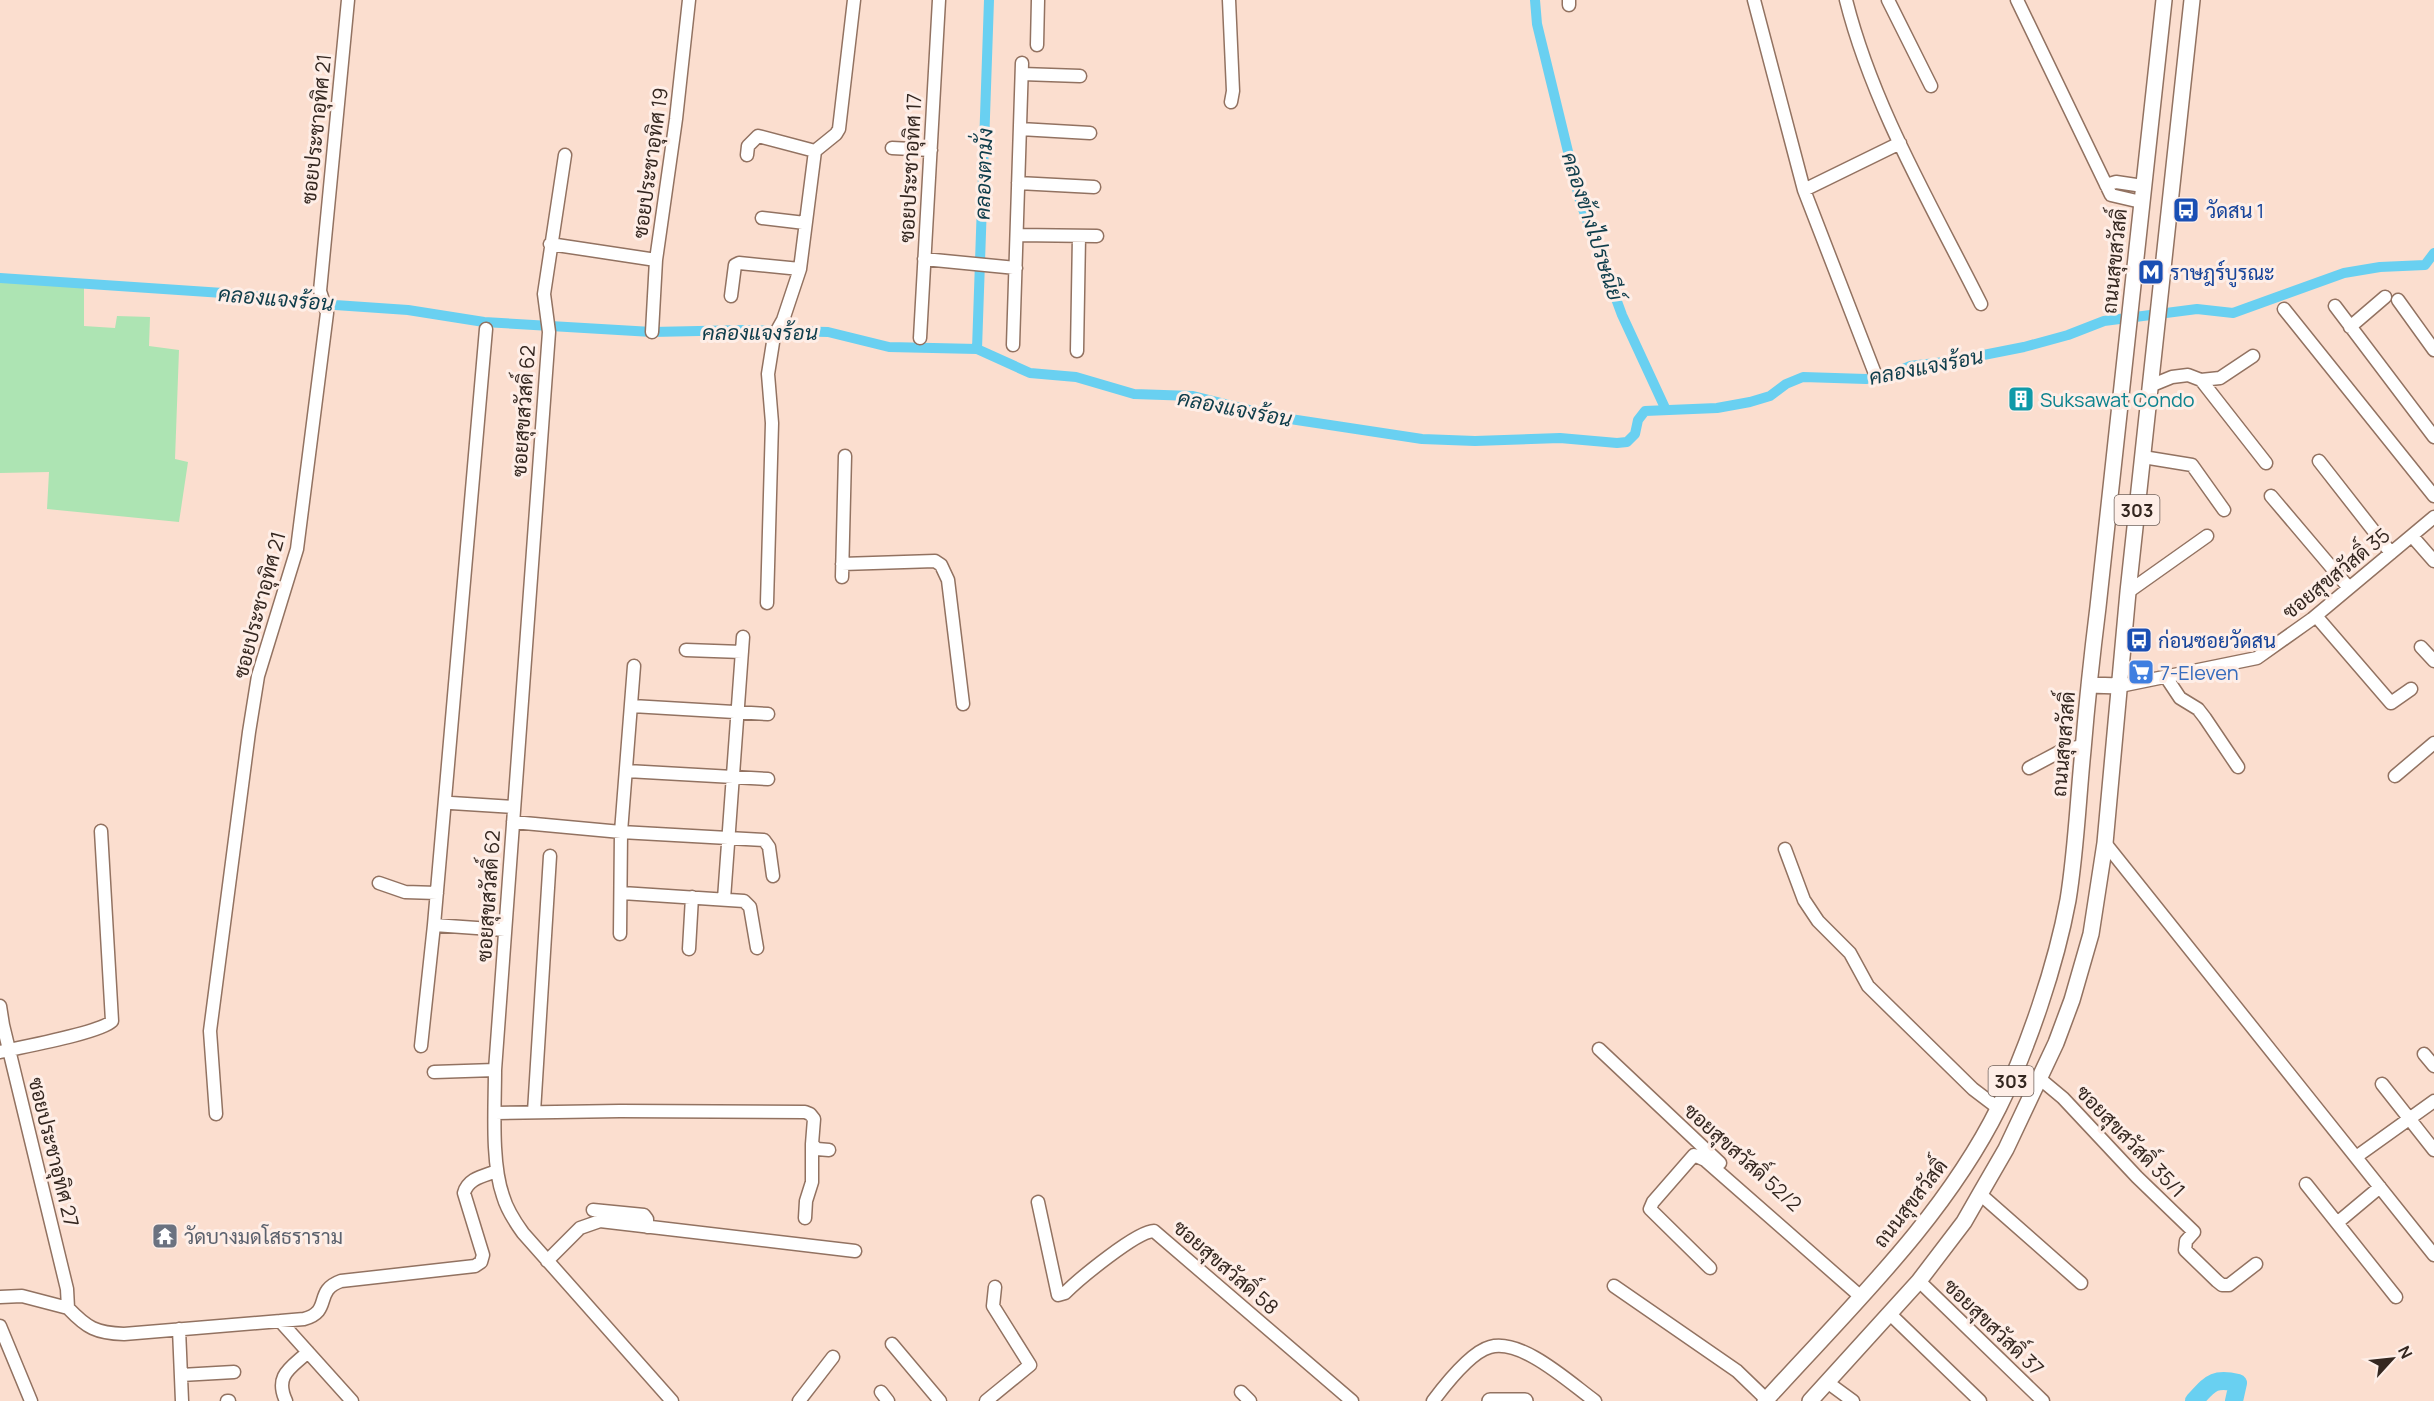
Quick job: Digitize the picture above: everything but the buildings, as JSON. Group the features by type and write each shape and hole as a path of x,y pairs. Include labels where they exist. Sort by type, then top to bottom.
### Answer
{"main road":[{"name":"ถนนสุขสวัสดิ์","path":"1765,1400 1862,1294 1950,1190 1974,1153 2012,1077 2058,944 2070,878 2164,0"},
{"name":"303","path":"1810,1401 1919,1281 1964,1222 2006,1149 2039,1078 2072,1000 2091,934 2105,843 2128,592 2192,0"},
{"path":"2089,685 2120,686"},
{"path":"1490,1401 1525,1401"}],"street":[{"name":"ซอยประชาอุทิศ 21","path":"216,1114 210,1030 249,732 258,676 297,549 327,313 320,291 348,0"},
{"name":"ซอยประชาอุทิศ 19","path":"652,332 657,260 689,0"},
{"path":"767,603 772,423 768,375 774,336 783,320 800,269 816,151 839,129 854,0"},
{"name":"ซอยประชาอุทิศ 17","path":"920,338 939,0"},
{"path":"1037,45 1038,0"},
{"path":"1229,0 1233,91 1231,102"},
{"path":"1754,0 1804,190 1874,371"},
{"path":"1846,0 1862,53 1900,143 1981,304"},
{"path":"1888,0 1931,87"},
{"path":"2017,0 2111,195 2141,202"},
{"path":"1013,345 1022,68 1080,76"},
{"path":"1020,129 1090,133"},
{"path":"747,155 748,146 758,136 816,151"},
{"path":"1804,190 1900,143"},
{"path":"892,148 931,150"},
{"name":"ซอยสุขสวัสดิ์ 62","path":"565,155 544,294 549,332 495,1070 497,1172 502,1196 512,1218 672,1401"},
{"path":"2106,185 2116,182 2143,186"},
{"path":"1018,183 1094,187"},
{"path":"762,218 805,223"},
{"path":"1017,235 1097,237"},
{"path":"1077,351 1079,236"},
{"path":"550,244 657,260"},
{"path":"924,259 1016,268"},
{"path":"730,296 734,268 739,263 800,269"},
{"path":"2350,327 2391,299 2434,350"},
{"path":"2335,306 2434,437"},
{"path":"2284,309 2434,496"},
{"path":"421,1046 434,925 486,329"},
{"path":"2150,386 2172,377 2188,375 2201,380 2220,378 2253,356"},
{"path":"2201,380 2266,462"},
{"path":"842,578 845,456"},
{"path":"2143,457 2192,465 2198,470 2224,510"},
{"path":"2319,461 2391,553"},
{"path":"2271,496 2349,588"},
{"name":"ซอยสุขสวัสดิ์ 35","path":"2120,686 2257,658 2316,616 2434,517"},
{"path":"2128,592 2207,536"},
{"path":"2412,536 2434,561"},
{"path":"842,564 935,561 941,565 948,580 963,704"},
{"path":"2316,616 2391,703 2411,689"},
{"path":"724,899 742,638"},
{"path":"2421,647 2434,661"},
{"path":"686,650 742,652"},
{"path":"620,934 621,832 632,706 633,666"},
{"path":"2166,677 2180,698 2198,709 2238,767"},
{"path":"632,706 768,714"},
{"path":"2395,776 2434,743"},
{"path":"2029,768 2063,750 2083,746"},
{"path":"627,771 768,779"},
{"path":"451,803 514,807"},
{"path":"513,822 621,832 764,840 769,848 773,876"},
{"path":"4,1051 66,1037 104,1026 112,1021 101,831"},
{"path":"2105,843 2434,1255"},
{"path":"1785,849 1804,900 1818,921 1850,953 1868,986 1964,1080 1998,1108"},
{"path":"534,1112 550,856"},
{"path":"379,883 405,892 436,893"},
{"path":"622,893 748,902 758,948"},
{"path":"689,949 692,897"},
{"path":"434,925 505,930"},
{"name":"ซอยประชาอุทิศ 27","path":"0,1006 4,1051 67,1289 68,1308"},
{"name":"ซอยสุขสวัสดิ์ 52/2","path":"1599,1049 1862,1294"},
{"path":"2424,1053 2434,1066"},
{"path":"434,1072 495,1070"},
{"name":"ซอยสุขสวัสดิ์ 35/1","path":"2039,1078 2063,1098 2137,1177 2194,1232 2186,1241 2185,1250 2222,1285 2229,1285 2256,1264"},
{"path":"2382,1084 2434,1150"},
{"path":"2356,1157 2434,1101"},
{"path":"495,1113 806,1112 814,1119 812,1182 806,1201 806,1218"},
{"path":"812,1144 817,1149 829,1150"},
{"path":"1710,1268 1650,1209 1653,1202 1694,1155 1705,1160 1862,1294"},
{"path":"0,1298 22,1296 68,1308 90,1328 104,1333 280,1321 316,1316 326,1289 341,1281 475,1266 481,1262 483,1255 464,1193 466,1185 474,1179 497,1172"},
{"path":"2306,1185 2396,1297"},
{"path":"2337,1223 2379,1187"},
{"path":"1980,1194 2081,1283"},
{"name":"ซอยสุขสวัสดิ์ 58","path":"1038,1202 1058,1294 1065,1293 1104,1261 1144,1233 1154,1231 1352,1401"},
{"path":"593,1210 644,1215 647,1219 647,1227"},
{"path":"547,1260 580,1228 600,1221 855,1251"},
{"name":"ซอยสุขสวัสดิ์ 37","path":"1919,1281 2043,1401"},
{"path":"1614,1286 1737,1371 1765,1400"},
{"path":"986,1401 1030,1365 993,1306 995,1287"},
{"path":"1890,1314 1980,1401"},
{"path":"280,1321 352,1401"},
{"path":"0,1326 31,1401"},
{"path":"179,1329 182,1401"},
{"path":"892,1344 940,1401"},
{"path":"1433,1401 1478,1353 1488,1347 1497,1346 1525,1353 1544,1363 1595,1401"},
{"path":"286,1401 281,1382 283,1376 308,1352"},
{"path":"799,1401 833,1357"},
{"path":"181,1375 234,1372"},
{"path":"1827,1382 1853,1401"},
{"path":"1241,1392 1250,1401"}],"green space":[{"path":"0,280 84,288 84,326 115,328 117,316 150,317 149,346 179,350 175,459 188,462 179,522 47,509 49,472 0,473"}],"waterway":[{"name":"คลองตามั่ง","path":"977,349 989,0"},
{"name":"คลองข้างไปรษณีย์","path":"1535,0 1537,24 1580,201 1622,315 1666,410"},
{"name":"คลองแจงร้อน","path":"0,278 223,293 408,310 484,322 652,332 745,330 828,332 889,347 977,349 1030,373 1076,377 1134,394 1193,396 1277,417 1422,439 1475,441 1560,438 1617,443 1627,442 1635,434 1638,420 1645,411 1717,408 1750,402 1770,396 1786,384 1803,377 1866,379 1886,376 1910,366 1953,361 2024,347 2068,335 2104,321 2197,309 2233,313 2344,273 2380,267 2425,265 2434,253"},
{"name":"คลองแจงร้อน","path":"2194,1401 2208,1386 2223,1381 2238,1383 2234,1401"}],"place":[{"name":"วัดสน 1","path":"2186,210"},
{"name":"ราษฎร์บูรณะ","path":"2151,272"},
{"name":"Suksawat Condo","path":"2021,399"},
{"name":"ก่อนซอยวัดสน","path":"2139,640"},
{"name":"7-Eleven","path":"2141,672"},
{"name":"วัดบางมดโสธราราม","path":"165,1236"}]}
